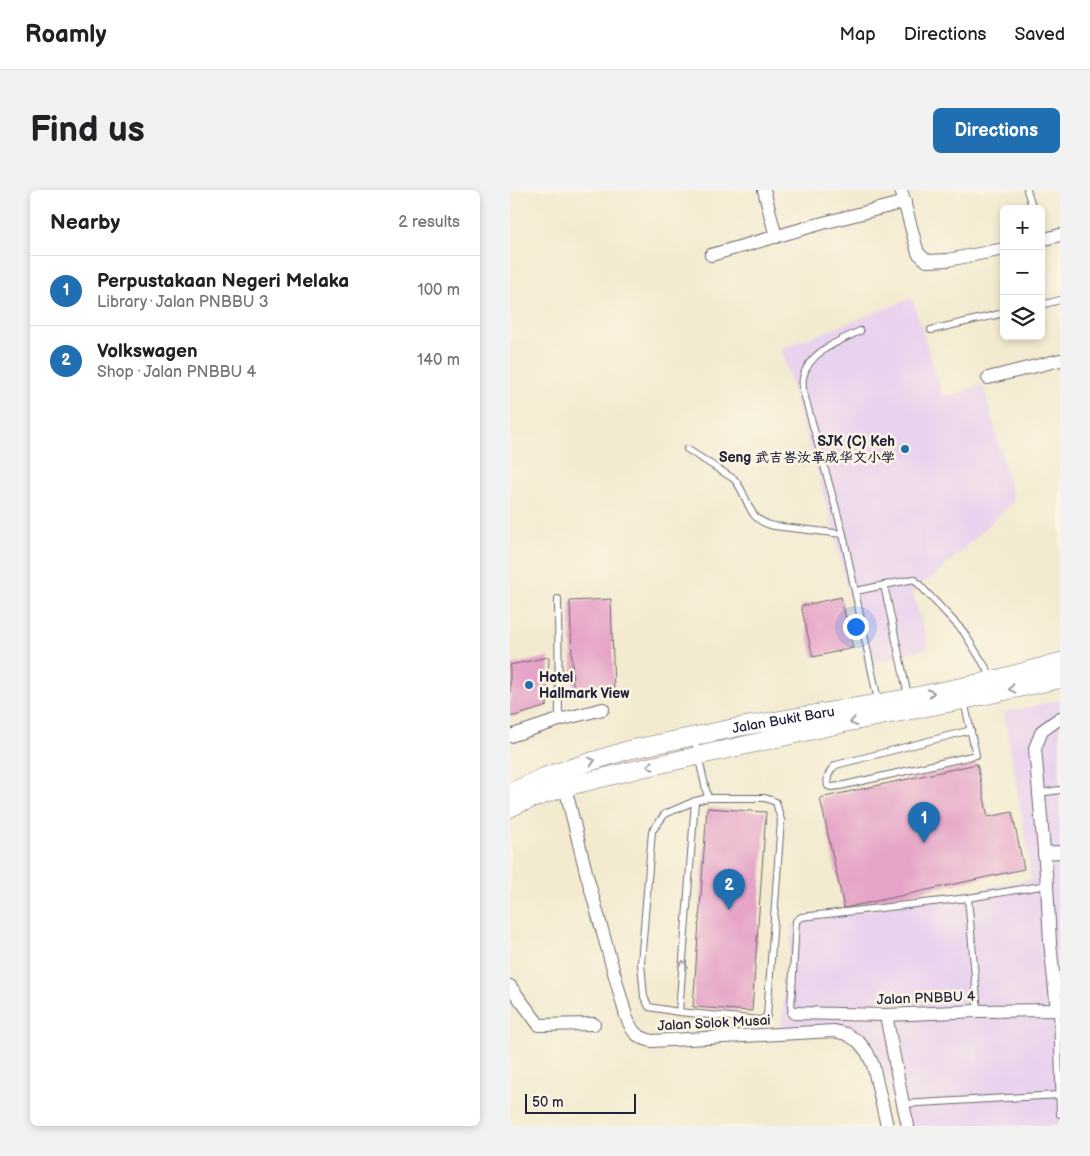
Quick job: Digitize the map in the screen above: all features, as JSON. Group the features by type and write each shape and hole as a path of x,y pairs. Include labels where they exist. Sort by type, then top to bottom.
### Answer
{"main road":[{"name":"Jalan Bukit Baru","path":"513,795 561,779 628,750 739,727 908,698 994,680 1060,662"},
{"name":"Jalan Bukit Baru","path":"561,779 638,769 845,723 1060,679"}],"street":[{"path":"764,190 776,237"},
{"path":"711,255 776,237 903,196 918,254 927,261 948,260 1000,250"},
{"path":"1045,237 1060,235"},
{"path":"988,378 1060,360"},
{"path":"510,736 559,720 603,709"},
{"path":"1058,1010 1055,942 1047,885 1034,748 1042,732 1060,718"},
{"name":"Jalan Solok Musai","path":"561,779 626,1016 634,1033 641,1039 652,1041 834,1031 846,1034 858,1041 867,1052 873,1065 887,1126"},
{"path":"1044,853 1060,852"},
{"path":"510,986 539,1025 594,1024"},
{"name":"Jalan PNBBU 4","path":"794,1013 886,1015 1058,1010"},
{"path":"886,1015 908,1126"}],"lane":[{"path":"1027,190 1032,205"},
{"path":"1045,304 1060,300"},
{"path":"930,330 1000,314"},
{"path":"860,331 829,346 816,356 808,366 803,378 803,390 843,534 878,702"},
{"path":"687,449 734,479 739,484 750,511 764,524 843,534"},
{"path":"856,591 914,579 963,631 994,680"},
{"path":"884,585 908,698"},
{"path":"558,599 559,720"},
{"path":"964,700 971,730 976,755 840,786 828,786 826,780 832,767 836,765 971,730"},
{"path":"694,737 708,798"},
{"path":"1039,793 1060,790"},
{"path":"708,798 765,798 776,802 782,820 767,1016 761,1020 679,1012 649,1007 644,997 642,963 652,831 665,814 695,800 708,798"},
{"path":"679,1012 695,800"},
{"path":"794,1013 791,1008 796,921 801,917 968,898 1047,885"},
{"path":"968,898 978,1012"},
{"path":"1058,1010 1060,1114"},
{"path":"903,1104 1060,1095"}],"shaded area":[{"name":"SJK (C) Keh Seng 武吉峇汝革成华文小学","path":"912,298 943,397 983,385 1014,501 938,573 912,591 929,647 865,666 830,516 781,349"},
{"path":"1060,700 1060,1126 898,1126 876,1046 863,1035 780,1032 792,924 1032,879 1004,712"}],"building":[{"path":"841,597 853,648 813,657 801,606"},
{"path":"611,599 614,690 573,691 570,601"},
{"name":"Hotel Hallmark View","path":"549,657 547,706 510,716 510,665"},
{"path":"977,764 988,817 1012,812 1024,869 844,908 820,798"},
{"path":"707,808 766,812 752,1011 693,1007"}],"place":[{"name":"SJK (C) Keh Seng 武吉峇汝革成华文小学","path":"905,449"},
{"name":"Hotel Hallmark View","path":"529,685"},
{"name":"Perpustakaan Negeri Melaka","path":"924,843"},
{"name":"Volkswagen","path":"729,910"}]}
